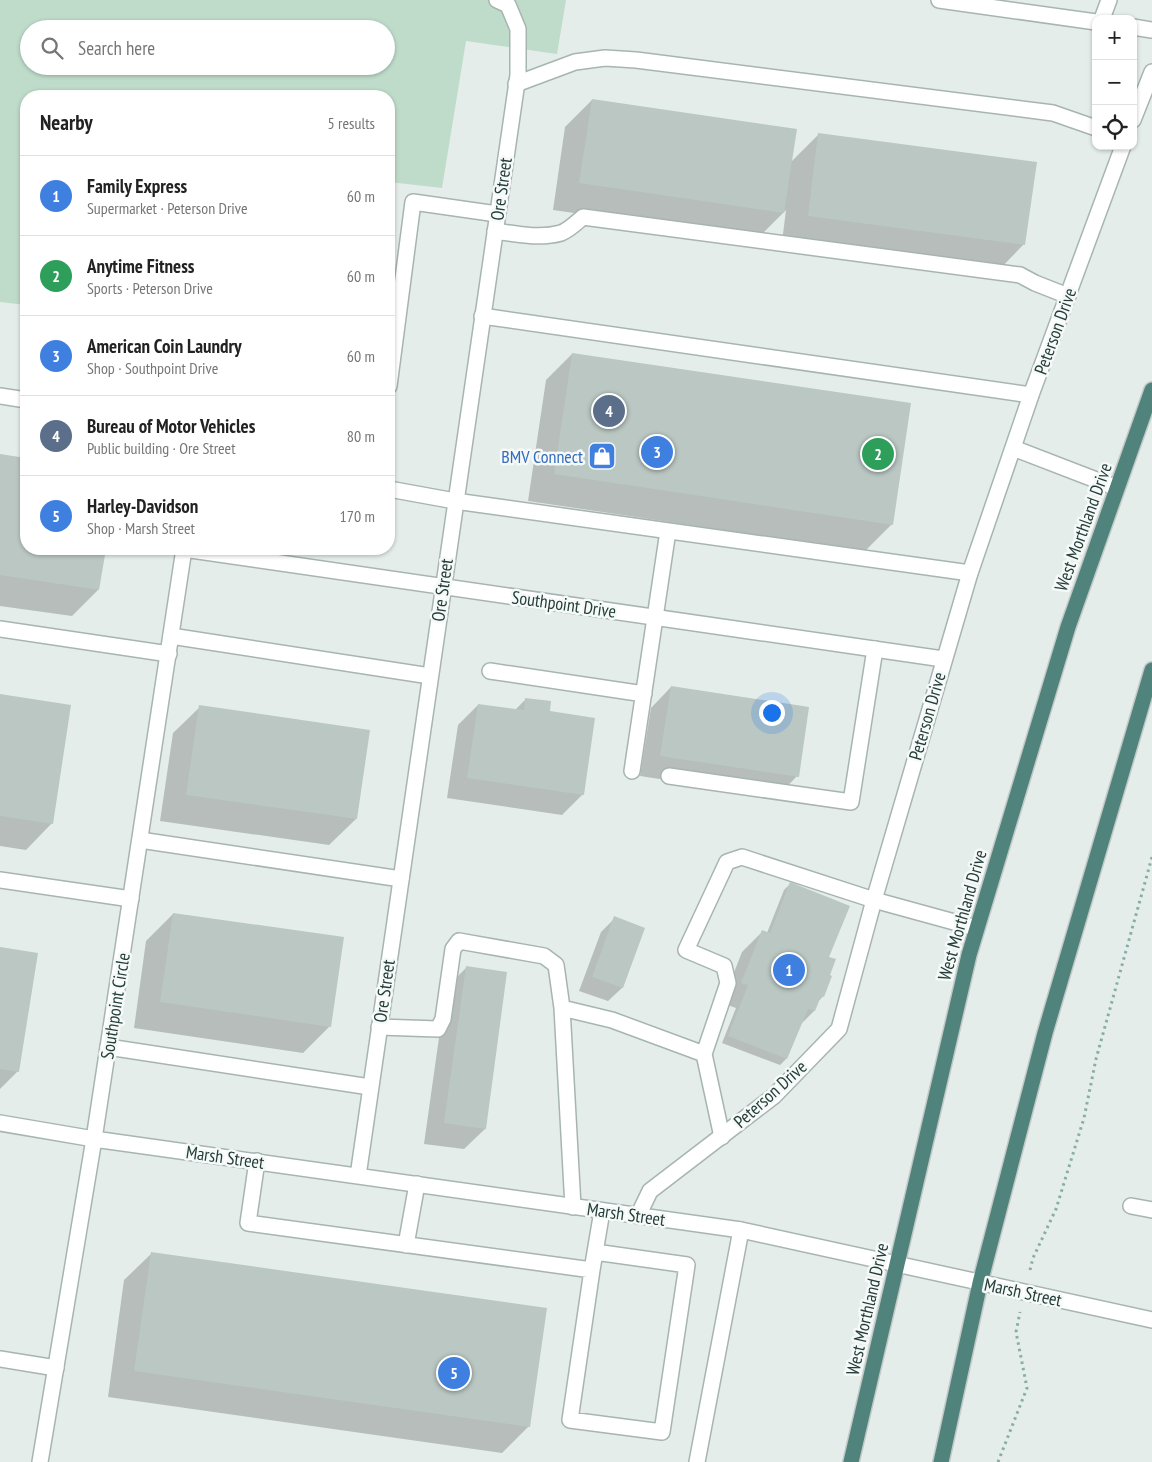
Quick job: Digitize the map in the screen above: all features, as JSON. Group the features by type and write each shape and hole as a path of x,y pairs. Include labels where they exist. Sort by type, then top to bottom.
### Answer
{"highway":[{"name":"West Morthland Drive","path":"851,1462 966,964 976,928 1068,627 1152,390"},
{"path":"941,1462 980,1283 1045,1033 1152,670"}],"street":[{"path":"939,0 1092,21"},
{"path":"1103,15 1109,0"},
{"name":"Ore Street","path":"358,1176 516,84 518,28 502,3"},
{"path":"1137,28 1152,30"},
{"path":"516,84 574,62 605,58 636,60 1053,113 1092,127"},
{"path":"1137,110 1152,72"},
{"name":"Peterson Drive","path":"638,1216 650,1192 774,1096 839,1029 874,900 970,573 1031,395 1122,150"},
{"path":"395,340 413,202 497,214"},
{"path":"495,231 529,236 548,235 562,232 583,217 1020,275 1068,296"},
{"path":"482,316 1031,395"},
{"path":"0,396 20,399"},
{"path":"1013,448 1117,488"},
{"path":"395,490 455,501 970,573"},
{"path":"632,771 668,531"},
{"name":"Southpoint Circle","path":"40,1462 94,1139 183,555"},
{"name":"Southpoint Drive","path":"226,555 944,659"},
{"path":"0,629 168,654"},
{"path":"172,636 430,676"},
{"path":"669,776 851,802 875,649"},
{"path":"490,671 644,694"},
{"path":"140,840 401,879"},
{"path":"722,1137 704,1054 728,983 724,966 686,950 727,862 742,857 874,900 976,928"},
{"path":"0,880 131,899"},
{"path":"379,1027 438,1029 443,1019 453,949 460,941 544,956 556,965 562,1008 573,1207"},
{"path":"562,1008 612,1020 704,1054"},
{"path":"108,1047 370,1087"},
{"name":"Marsh Street","path":"0,1123 94,1139 741,1230 1152,1320"},
{"path":"257,1162 248,1223 592,1270"},
{"path":"406,1245 417,1184"},
{"path":"1131,1206 1152,1210"},
{"path":"595,1252 688,1265 662,1432 570,1420 592,1270 595,1252 602,1211"},
{"path":"697,1462 741,1230"},
{"path":"0,1359 56,1368"}],"path":[{"path":"998,1462 1027,1388 1016,1332 1033,1258 1056,1209 1084,1118 1096,1059 1152,858"}],"green space":[{"path":"0,0 566,0 557,54 466,41 442,188 395,183 395,90 20,90 20,304 0,302"}],"building":[{"path":"592,99 797,129 784,213 579,183"},
{"path":"818,133 1037,162 1025,245 808,216"},
{"path":"572,353 911,403 893,525 554,474"},
{"path":"0,454 20,457 20,555 105,555 99,590 0,575"},
{"path":"671,686 809,707 799,777 660,756"},
{"path":"0,694 71,705 53,824 0,816"},
{"path":"525,698 551,701 550,711 595,718 584,795 467,778 478,704 524,710"},
{"path":"199,705 370,730 357,819 186,795"},
{"path":"790,882 850,906 829,957 836,959 824,997 821,996 815,1011 808,1009 787,1059 728,1036 748,985 741,983 762,930 770,933"},
{"path":"173,913 344,937 331,1027 160,1002"},
{"path":"614,916 645,928 623,988 592,977"},
{"path":"0,947 38,953 19,1072 0,1069"},
{"path":"466,966 507,972 486,1129 444,1123"},
{"path":"151,1252 547,1308 530,1427 134,1371"}],"place":[{"name":"Bureau of Motor Vehicles","path":"609,411"},
{"name":"American Coin Laundry","path":"657,452"},
{"name":"Anytime Fitness","path":"878,454"},
{"name":"BMV Connect","path":"602,456"},
{"name":"Family Express","path":"789,970"},
{"name":"Harley-Davidson","path":"454,1373"}]}
